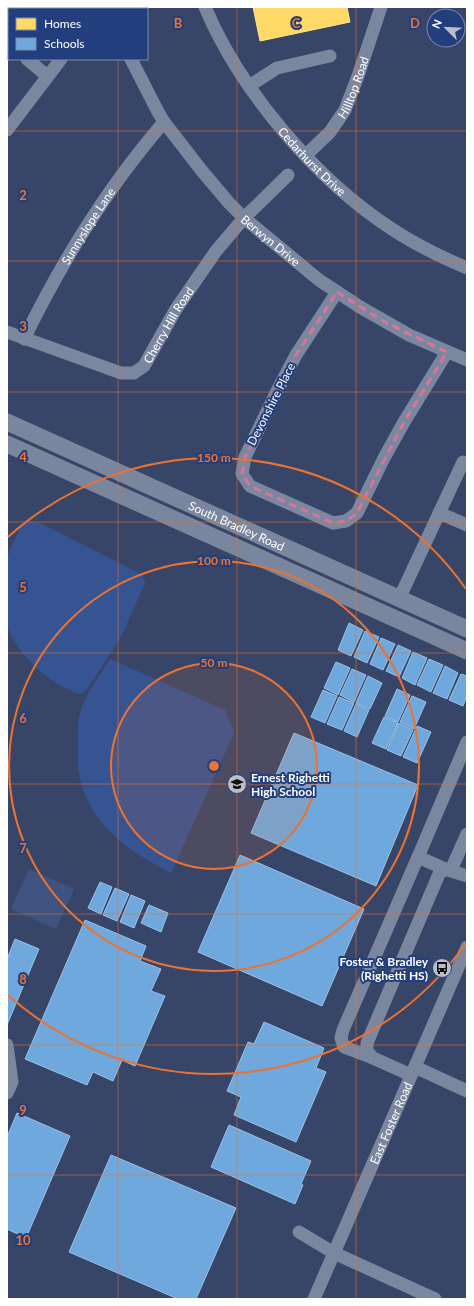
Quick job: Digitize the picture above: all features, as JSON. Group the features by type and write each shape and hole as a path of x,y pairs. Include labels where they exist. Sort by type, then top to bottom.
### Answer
{"main road":[{"name":"South Bradley Road","path":"7,422 467,629"},
{"name":"South Bradley Road","path":"7,444 467,651"}],"street":[{"name":"Cedarhurst Drive","path":"205,7 228,52 249,86 272,117 306,155 343,191 391,228 436,254 467,268"},
{"name":"Hilltop Road","path":"306,155 330,132 344,110 358,76 381,7"},
{"path":"249,86 277,68 330,56"},
{"path":"28,60 48,76"},
{"path":"7,130 60,60"},
{"name":"Berwyn Drive","path":"132,60 164,122 202,171 244,218 280,249 337,292 409,335 467,360"},
{"name":"Sunnyslope Lane","path":"24,339 50,288 82,232 142,147 164,122"},
{"name":"Cherry Hill Road","path":"7,332 120,373 134,373 144,366 176,309 216,251 244,218 288,175"},
{"name":"Devonshire Place","path":"337,292 296,356 245,457 242,474 250,486 333,523 346,521 357,513 384,458 404,422 447,352"},
{"path":"400,599 463,462 467,464"},
{"path":"439,513 467,525"},
{"path":"467,742 343,1030 341,1038 344,1047 467,1091"},
{"path":"373,1058 366,1051 367,1043 439,874 448,869 467,834"},
{"path":"418,857 467,876"},
{"name":"East Foster Road","path":"314,1299 467,947"},
{"path":"7,1045 12,1082 7,1093"},
{"path":"299,1232 334,1253 435,1299"}],"highlighted area":[{"path":"337,292 383,321 447,352 404,422 357,513 346,521 333,523 250,486 242,474 245,457 296,355"}],"shaded area":[{"path":"30,521 40,523 143,575 145,583 121,637 88,688 79,694 56,683 36,668 27,659 7,627 7,557 21,526"},
{"path":"110,659 225,710 234,733 171,873 124,844 111,832 99,819 89,804 82,787 78,768 79,717 89,692"},
{"path":"29,869 74,889 56,929 11,909"}],"building: Homes":[{"path":"253,7 347,7 350,22 260,41"}],"building: Schools":[{"path":"349,623 363,630 351,656 338,650"},
{"path":"365,631 379,637 367,663 354,657"},
{"path":"381,638 395,644 383,670 370,664"},
{"path":"398,645 411,651 399,677 386,671"},
{"path":"413,652 427,658 415,685 402,678"},
{"path":"429,659 443,665 431,692 417,685"},
{"path":"336,662 350,668 338,695 324,688"},
{"path":"445,666 458,673 447,699 433,693"},
{"path":"352,669 366,675 354,702 340,695"},
{"path":"461,674 467,676 467,696 463,706 449,700"},
{"path":"368,676 382,683 370,709 356,703"},
{"path":"397,689 410,695 398,722 385,716"},
{"path":"323,690 337,696 325,723 311,717"},
{"path":"412,696 426,702 414,729 400,722"},
{"path":"339,697 354,703 342,730 327,724"},
{"path":"356,704 369,710 357,737 344,731"},
{"path":"384,717 398,723 386,749 372,743"},
{"path":"399,723 413,730 401,756 387,750"},
{"path":"417,726 431,732 417,763 403,757"},
{"path":"294,733 418,785 376,886 251,833"},
{"path":"240,855 364,909 322,1006 198,952"},
{"path":"100,882 112,887 101,914 88,908"},
{"path":"115,888 129,894 117,921 103,915"},
{"path":"131,895 145,901 134,928 120,922"},
{"path":"149,905 168,913 161,932 141,923"},
{"path":"85,920 146,946 140,961 161,969 151,991 165,996 135,1066 122,1060 113,1081 93,1072 87,1085 25,1059"},
{"path":"15,939 39,949 7,1025 7,959"},
{"path":"264,1022 324,1048 316,1068 326,1072 296,1142 234,1115 241,1097 227,1091 248,1042 254,1044"},
{"path":"17,1113 70,1136 26,1238 7,1229 7,1137"},
{"path":"229,1125 311,1161 301,1184 303,1185 295,1204 211,1167"},
{"path":"111,1155 236,1208 196,1299 178,1299 69,1252"}],"place":[{"name":"Ernest Righetti High School","path":"237,784"},
{"name":"Foster & Bradley (Righetti HS)","path":"442,968"}]}
